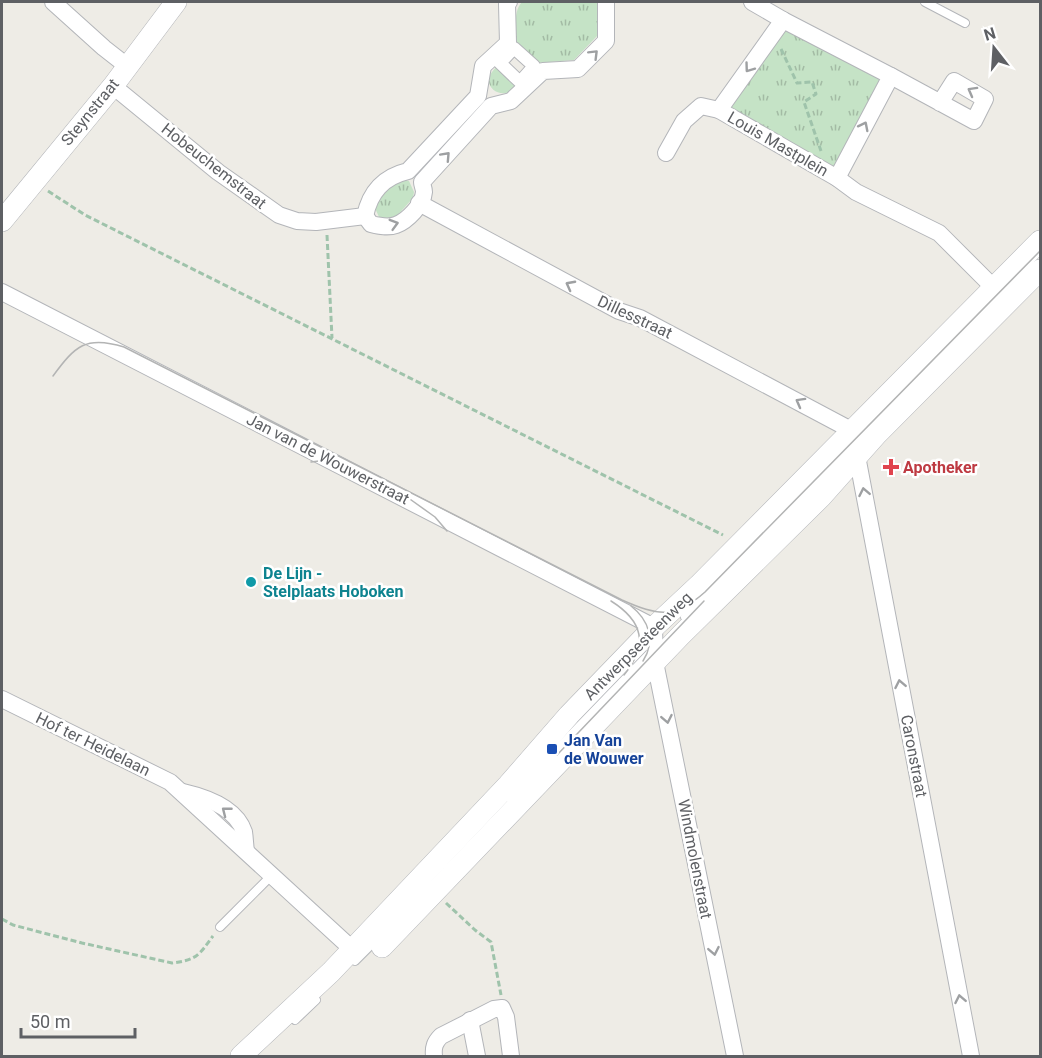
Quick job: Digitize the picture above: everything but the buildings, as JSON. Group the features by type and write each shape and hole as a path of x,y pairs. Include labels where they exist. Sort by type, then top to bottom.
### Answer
{"street":[{"path":"53,2 127,66"},
{"name":"Steynstraat","path":"2,220 113,86 176,2"},
{"path":"422,182 485,101 483,66 511,46 507,4 509,2"},
{"path":"365,216 374,191 392,175 408,171 485,101 512,101 543,71 578,69 606,41 606,2"},
{"path":"752,2 778,27 891,76 940,103"},
{"name":"Louis Mastplein","path":"719,110 778,27"},
{"name":"Louis Mastplein","path":"833,175 891,76"},
{"name":"Hobeuchemstraat","path":"113,86 218,172 279,215 297,221 326,221 365,216 371,224 394,226 409,217 419,203"},
{"name":"Louis Mastplein","path":"666,153 684,121 701,106 719,110 833,175 856,192 939,233 994,288"},
{"path":"408,171 422,182 424,193 419,203"},
{"name":"Dillesstraat","path":"419,203 619,311 640,318 861,429"},
{"name":"Antwerpsesteenweg","path":"382,947 435,892 657,644 679,604 861,429 1041,241"},
{"name":"Antwerpsesteenweg","path":"240,1056 297,1005 352,949 508,785 569,715 657,644 821,497 857,456 1041,270"},
{"name":"Jan van de Wouwerstraat","path":"2,292 657,644"},
{"name":"Caronstraat","path":"857,456 970,1056"},
{"name":"Windmolenstraat","path":"657,644 735,1056"},
{"name":"Hof ter Heidelaan","path":"2,699 170,782 182,792 201,796 222,807 230,813 244,831 246,851 352,949"},
{"path":"434,1056 433,1049 441,1035 494,1009 502,1008 507,1017 511,1056"},
{"path":"470,1020 477,1056"}],"lane":[{"path":"925,2 965,23"},
{"path":"678,624 861,429"},
{"path":"502,806 657,644"},
{"path":"220,927 272,875"},
{"path":"345,972 407,907"},
{"path":"287,1027 324,993"}],"path":[{"path":"778,27 797,83 812,82 816,94 804,102 833,175"},
{"path":"33,182 85,214 740,544"},
{"path":"326,221 332,339"},
{"path":"435,892 491,942 502,1008"},
{"path":"2,919 13,925 70,940 172,963 185,962 197,957 220,927"}],"green space":[{"path":"522,2 597,2 599,34 574,60 538,63 514,48 517,12"},
{"path":"783,20 891,76 837,178 719,110"},
{"path":"500,63 520,82 506,93 495,91 489,83 491,74"},
{"path":"403,180 409,181 414,192 413,198 396,217 385,220 379,217 374,206 379,197 390,186"}],"tram line":[{"path":"53,376 68,357 83,346 100,342 124,347 622,600 656,612 675,611 705,592 1040,251"},
{"path":"311,462 327,460 345,466"},
{"path":"407,497 435,517 447,531"},
{"path":"611,601 630,617 639,634 637,654 624,675"},
{"path":"557,755 704,601"},
{"path":"631,606 642,618 649,631 649,646 643,661"}],"place":[{"name":"Apotheker","path":"891,467"},
{"name":"De Lijn - Stelplaats Hoboken","path":"251,582"},
{"name":"Jan Van de Wouwer","path":"552,749"}]}
